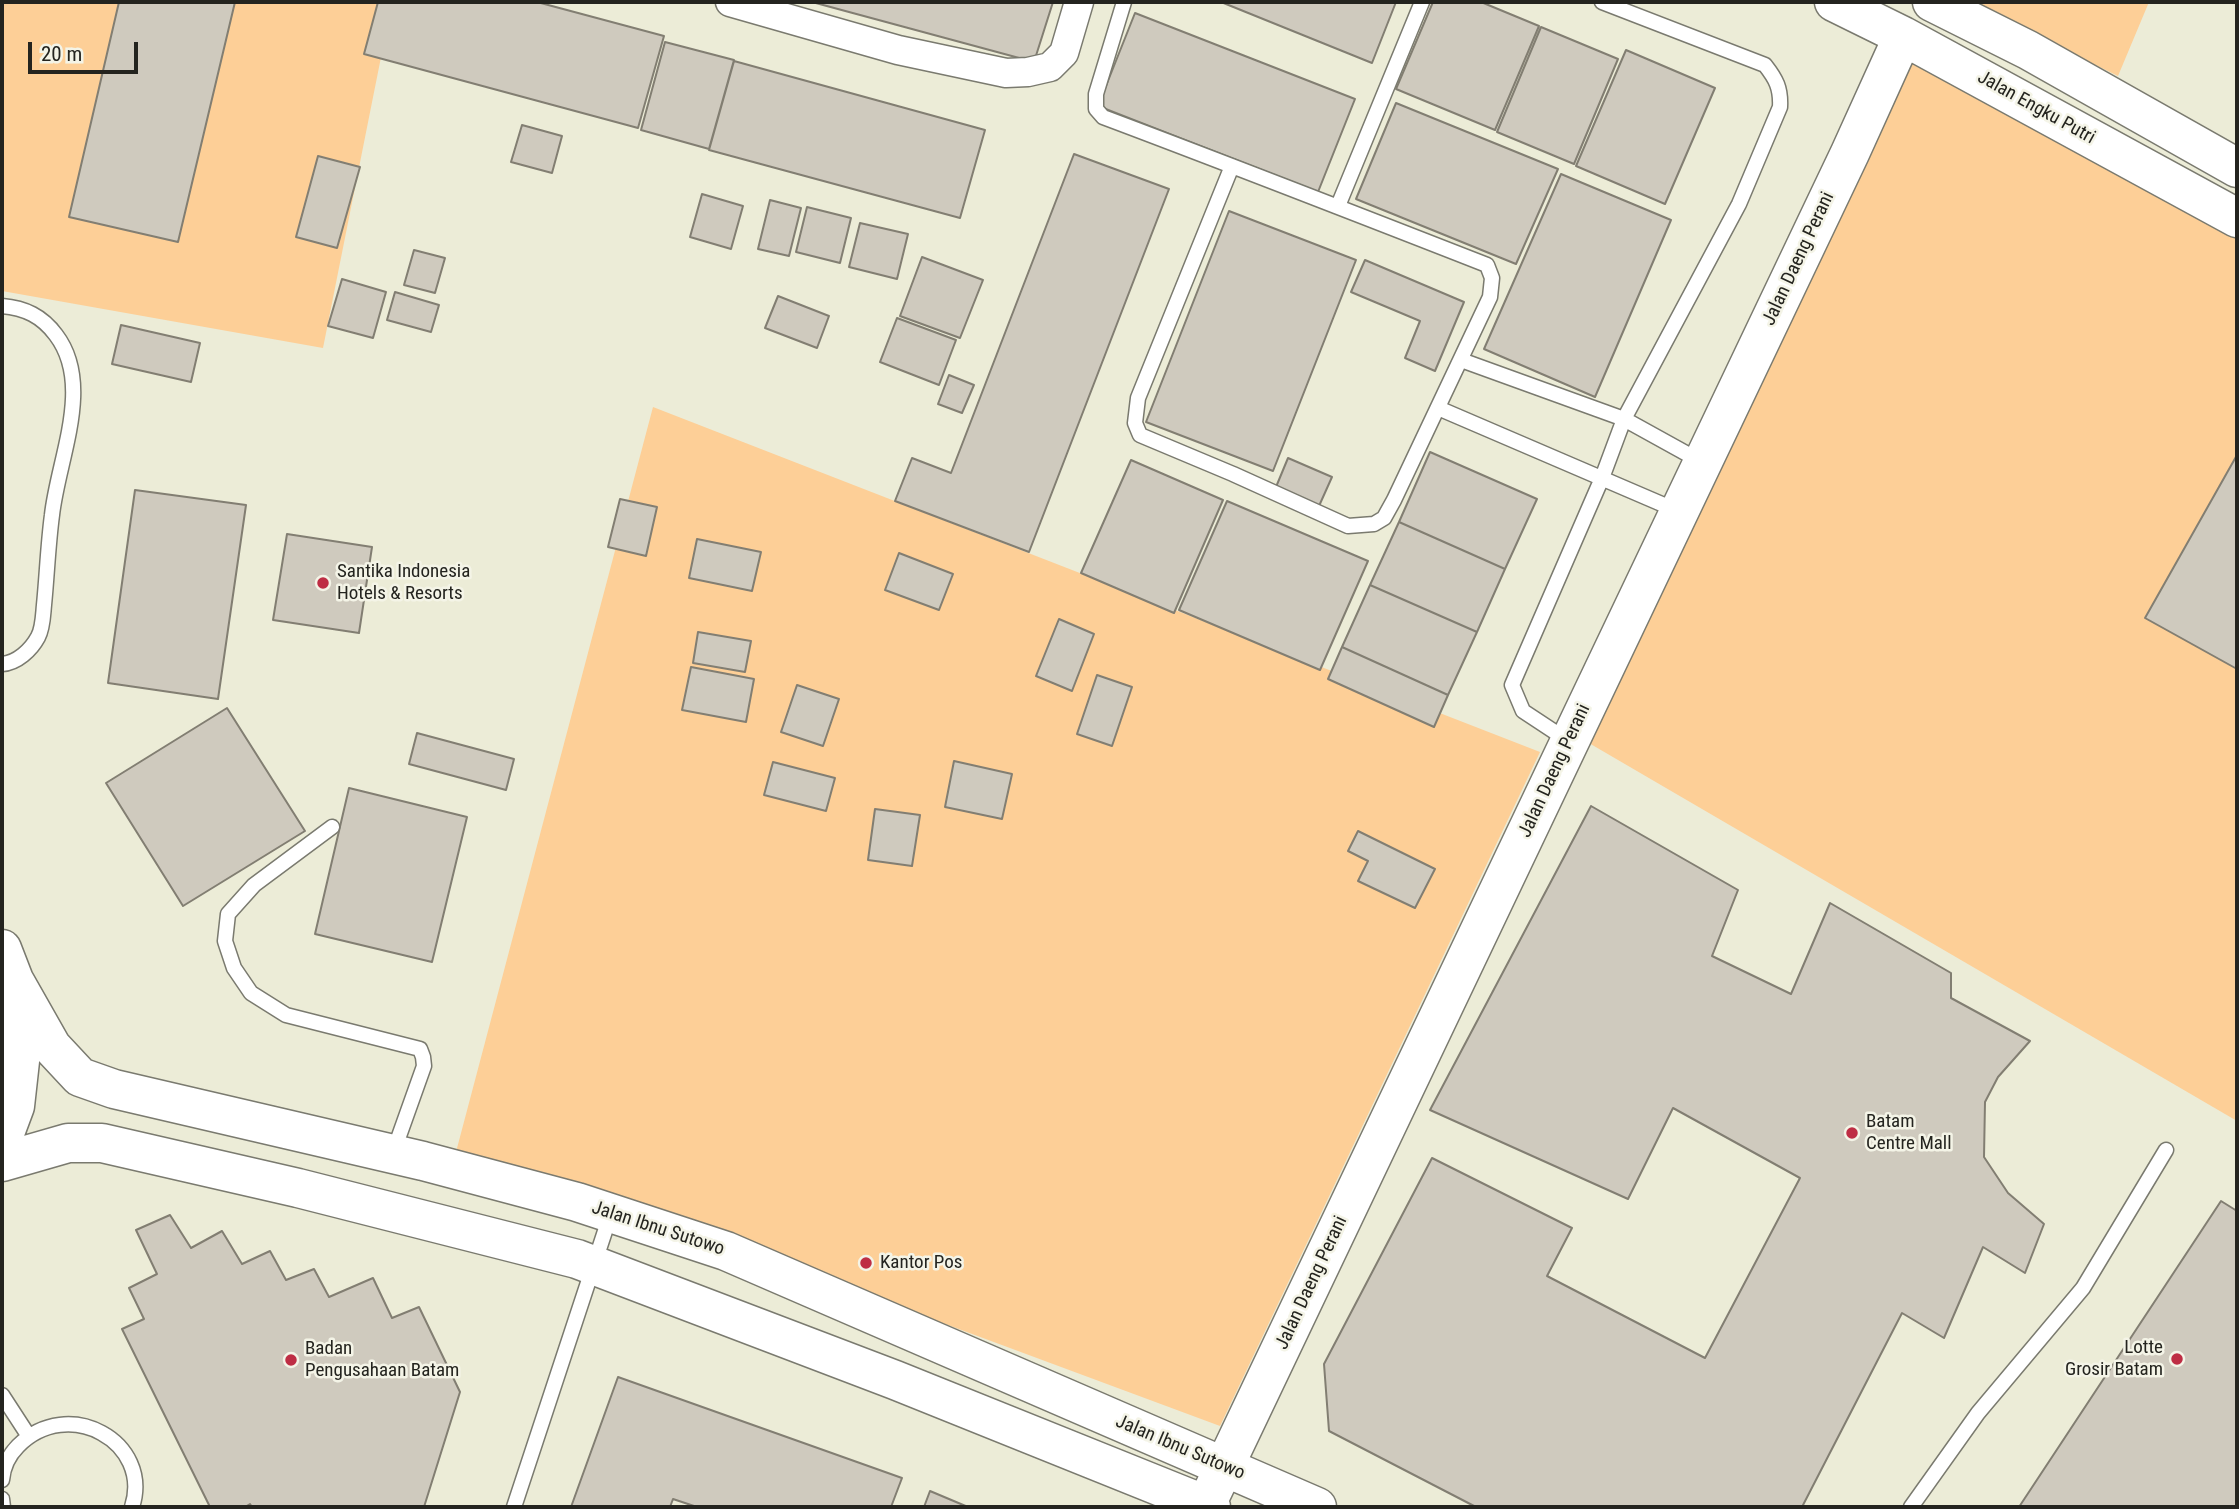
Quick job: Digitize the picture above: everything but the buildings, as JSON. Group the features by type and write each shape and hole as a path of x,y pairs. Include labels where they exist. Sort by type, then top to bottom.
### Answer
{"main road":[{"name":"Jalan Engku Putri","path":"1834,2 1903,36 2237,218"},
{"path":"1932,2 2028,50 2237,167"},
{"name":"Jalan Daeng Perani","path":"1207,1506 1850,153 1903,36"},
{"path":"2,1140 15,1106 22,1043 8,965"},
{"name":"Jalan Ibnu Sutowo","path":"8,965 52,1047 80,1077 114,1089 408,1158 577,1202 726,1251 1317,1507"},
{"path":"2,1162 68,1143 102,1143 410,1216 577,1259 895,1380 1207,1506"},
{"path":"408,1158 410,1216"}],"street":[{"path":"730,2 898,50 1006,73 1050,67 1064,53 1079,2"}],"lane":[{"path":"1124,2 1096,94 1096,109 1102,117 1232,166 1338,206 1487,265 1492,278 1490,297 1384,517 1374,524 1348,526 1140,435 1135,423 1138,398 1232,166"},
{"path":"1338,206 1422,2"},
{"path":"1569,742 1523,711 1512,685 1602,478 1624,419 1739,204 1780,107 1781,97 1779,83 1765,65 1602,2"},
{"path":"2,306 33,313 59,338 69,355 74,402 51,515 40,634 28,651 10,663 2,664"},
{"path":"1461,360 1624,419 1702,463"},
{"path":"1438,408 1679,511"},
{"path":"332,827 254,885 228,914 225,941 234,968 251,993 286,1015 420,1049 424,1066 408,1158"},
{"path":"1911,1507 1978,1413 2083,1288 2166,1150"},
{"path":"514,1507 611,1213"},
{"path":"2,1395 28,1435"},
{"path":"2,1480 2,1472 13,1451 28,1435 48,1426 71,1423 93,1428 112,1439 126,1457 134,1477 132,1507"},
{"path":"2,1499 4,1507"}],"shaded area":[{"path":"2,2 2237,2 2237,1507 2,1507"},
{"path":"2,2 392,2 323,348 2,291"},
{"path":"1967,2 2149,2 2118,76"},
{"path":"1912,59 2237,234 2237,1121 1582,739"},
{"path":"653,407 1540,752 1220,1426 614,1201 456,1152"}],"place":[{"name":"Santika Indonesia Hotels & Resorts","path":"323,583"},
{"name":"Batam Centre Mall","path":"1852,1133"},
{"name":"Kantor Pos","path":"866,1263"},
{"name":"Lotte Grosir Batam","path":"2177,1359"},
{"name":"Badan Pengusahaan Batam","path":"291,1360"}]}
